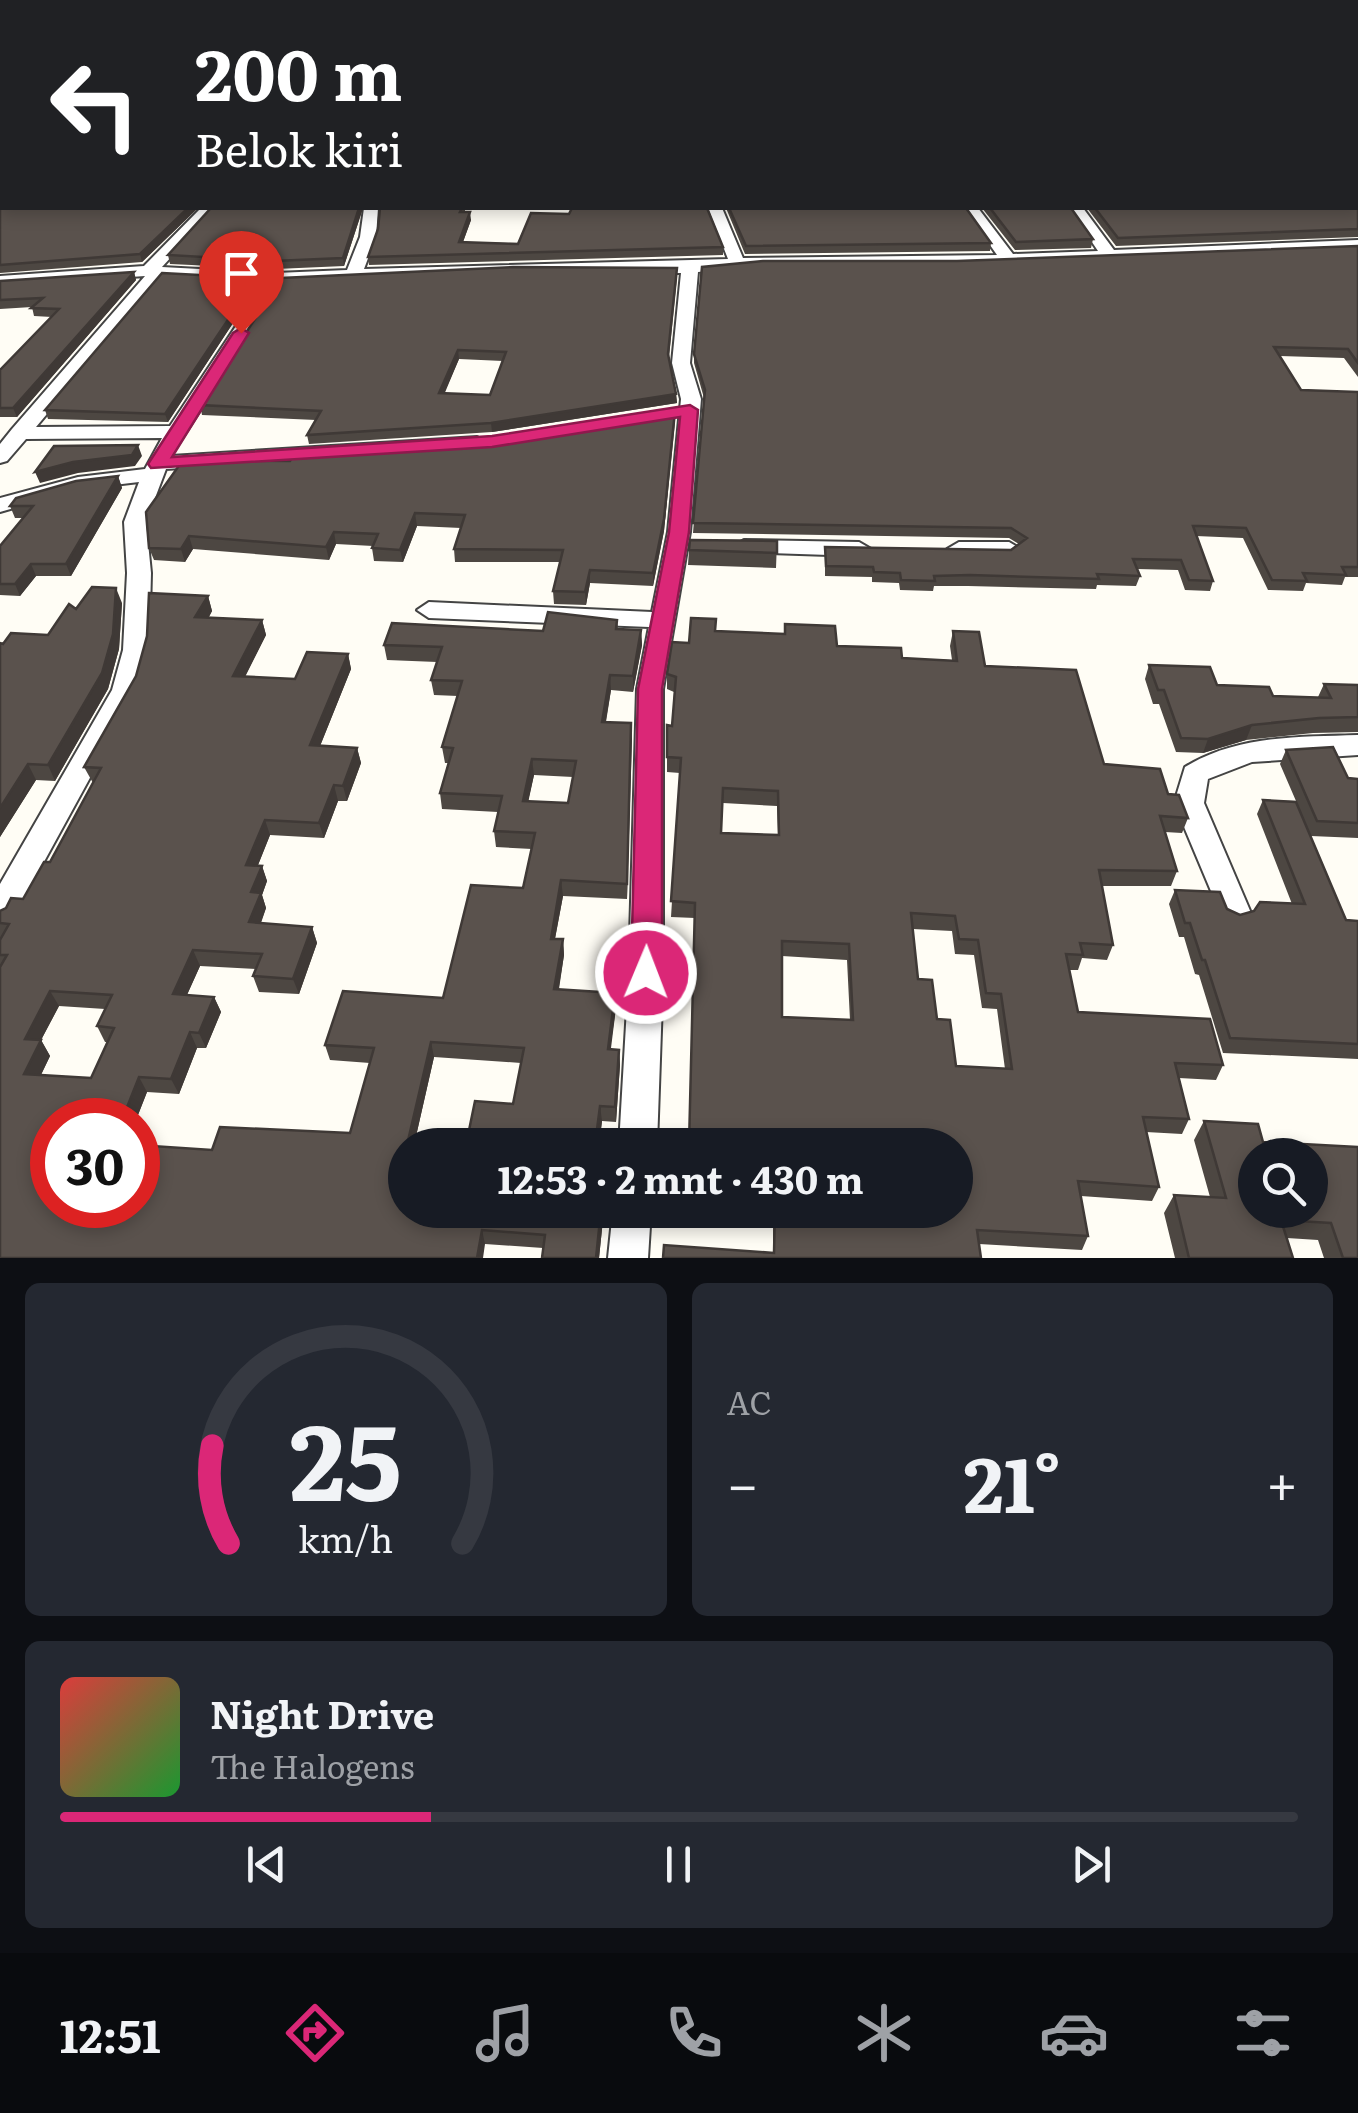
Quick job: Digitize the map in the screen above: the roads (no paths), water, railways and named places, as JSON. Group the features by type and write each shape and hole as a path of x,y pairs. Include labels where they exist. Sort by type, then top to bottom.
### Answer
{"street":[{"path":"0,458 164,272 208,210"},
{"path":"354,274 368,237 371,210"},
{"path":"715,210 735,260"},
{"path":"973,210 1009,259"},
{"path":"1077,210 1108,253"},
{"path":"0,280 164,272 276,278 514,267 690,268 735,260 1009,259 1358,245"},
{"path":"639,1128 646,973 650,689 665,620 695,545 680,412 690,385 680,364 690,268"},
{"path":"0,912 125,690 136,650 139,573 135,522 163,455 276,278"},
{"path":"19,433 163,455 504,440"},
{"path":"0,505 163,455"},
{"path":"695,545 878,549"},
{"path":"934,549 1009,550"},
{"path":"429,610 665,620"},
{"path":"1234,913 1189,803 1195,774 1215,759 1272,750 1358,745"},
{"path":"628,1258 630,1228"}]}
